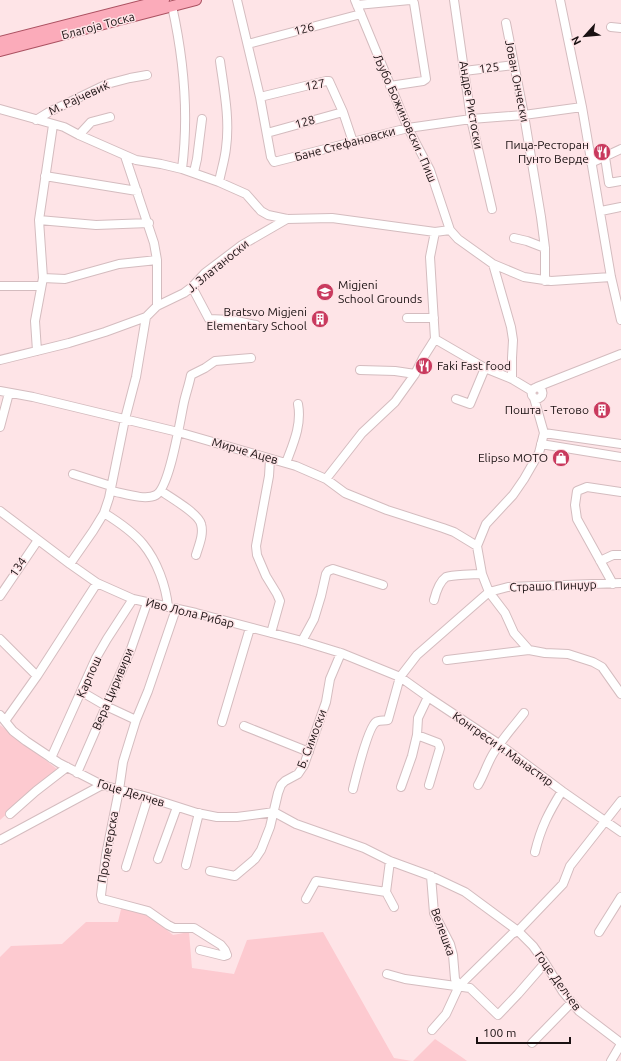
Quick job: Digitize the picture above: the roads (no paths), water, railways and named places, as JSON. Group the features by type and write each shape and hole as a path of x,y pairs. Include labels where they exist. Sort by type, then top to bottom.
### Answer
{"main road":[{"path":"0,42 164,0"},
{"name":"Благоја Тоска","path":"0,51 196,0"}],"street":[{"name":"Бане Стефановски","path":"237,0 260,97 271,160 274,162 408,128 471,119 524,115 582,107"},
{"name":"Андре Ристоски","path":"454,0 471,119 492,209"},
{"path":"560,0 582,107 591,163 601,211 611,277 621,320"},
{"path":"356,2 413,1 426,79 423,81 390,86"},
{"name":"Љубо Божиновски - Пиш","path":"356,2 408,128 430,170 450,230 466,246 493,264 524,277 544,281 611,277"},
{"path":"172,6 179,36 186,122 182,169"},
{"name":"126","path":"248,44 361,14"},
{"name":"Јован Ончески","path":"506,23 524,115 541,217 545,248 544,281"},
{"path":"611,27 621,28"},
{"path":"219,182 226,149 227,128 227,109 220,61"},
{"name":"125","path":"464,71 514,65"},
{"name":"М. Рајчевиќ","path":"36,120 48,112 107,84 147,75"},
{"name":"127","path":"260,97 326,81 331,83 353,142"},
{"path":"0,109 64,127 136,160 162,164 194,172 246,194 261,211 268,215 287,219 332,218 436,232 450,230"},
{"name":"128","path":"267,133 343,112"},
{"path":"79,135 91,122 110,117"},
{"path":"194,172 202,119"},
{"path":"37,351 35,321 42,282 39,220 53,125"},
{"path":"591,163 621,149"},
{"path":"125,156 154,243 157,260 157,306"},
{"path":"605,157 609,183 621,181"},
{"path":"46,176 137,191"},
{"path":"601,211 621,207"},
{"name":"Ј. Златаноски","path":"0,360 104,332 146,317 157,306 184,293 192,287 205,274 242,245 287,219"},
{"path":"39,220 96,225 148,223"},
{"path":"326,479 362,433 396,402 415,374 435,339 430,257 436,232"},
{"path":"514,238 545,248"},
{"path":"0,286 65,279 119,264 157,260"},
{"path":"493,264 511,327 513,340 512,379"},
{"path":"192,287 209,319 232,320 256,325"},
{"path":"70,564 104,513 136,377 146,317"},
{"path":"407,318 434,318"},
{"path":"435,339 485,368 512,379 537,393"},
{"path":"537,393 551,383 621,354"},
{"path":"73,474 111,488 148,498 155,496 161,491 165,483 191,376 215,361 251,358"},
{"path":"456,400 470,404 485,368"},
{"path":"360,370 395,371 415,374"},
{"name":"Мирче Ацев","path":"0,391 33,397 178,432 286,463 312,472 326,479 345,493 387,510 454,532 477,546"},
{"path":"0,427 9,393"},
{"path":"529,650 514,633 505,613 489,592 482,574 477,546 486,524 513,495 539,453 544,433 537,393"},
{"path":"286,463 299,424 300,414 298,404"},
{"path":"544,433 621,444"},
{"path":"541,444 620,454"},
{"path":"270,459 269,476 256,546 266,576 280,602 271,633"},
{"path":"617,584 600,561 577,519 575,505 577,491 587,487 621,492"},
{"path":"161,491 199,519 201,524 201,539 196,555"},
{"name":"Иво Лола Рибар","path":"0,511 97,583 133,599 302,641 341,653 400,677"},
{"path":"104,513 116,521 143,544 160,575 172,608"},
{"name":"134","path":"0,596 38,540"},
{"path":"600,561 613,555 621,555"},
{"path":"302,641 314,619 328,571 333,569 383,585"},
{"path":"434,600 440,583 447,577 482,574"},
{"path":"3,718 37,676 97,583"},
{"name":"Страшо Пинџур","path":"400,677 417,655 489,592 508,587 617,584"},
{"name":"Карпош","path":"51,758 96,658 106,639 133,599"},
{"name":"Вера Циривири","path":"77,773 131,649 147,603"},
{"name":"Пролетерска","path":"172,608 148,691 136,720 123,762 100,894 101,898 106,900 148,911 168,926 174,928 194,928 221,944 227,955 224,956 200,950"},
{"path":"222,722 250,628"},
{"path":"0,638 37,676"},
{"path":"448,660 529,650 545,653 568,654 593,662 602,667 621,694"},
{"name":"Б. Симоски","path":"210,871 235,876 255,859 261,850 270,827 281,785 298,774 304,765 326,702 330,679 341,653"},
{"path":"353,789 367,738 373,724 378,720 388,720 400,677"},
{"name":"Конгреси и Манастир","path":"400,677 499,744 562,791 621,832"},
{"path":"82,692 106,706 136,720"},
{"path":"401,787 412,756 417,735 418,718 428,697"},
{"path":"478,785 499,744 524,713"},
{"name":"Гоце Делчев","path":"3,718 13,731 51,758 102,785 217,817 237,817 274,812 296,824 364,848 390,861 431,876 465,892 518,931 533,946 564,992 579,1011 621,1043"},
{"path":"244,726 309,752"},
{"path":"417,735 438,743 440,748 429,785"},
{"path":"10,814 36,791 67,767"},
{"path":"0,840 102,785"},
{"path":"535,852 539,834 547,816 562,791"},
{"path":"126,866 148,798"},
{"path":"432,1030 446,1014 458,986 512,934 518,931 563,884 570,866 621,801"},
{"path":"158,859 177,807"},
{"path":"186,865 199,813"},
{"path":"390,861 386,892 394,907"},
{"name":"Велешка","path":"431,876 434,913 450,944 453,956 455,979 458,986"},
{"path":"306,899 316,881 386,892"},
{"path":"599,932 621,898"},
{"path":"387,974 405,979 470,988 498,1015 545,962"},
{"path":"532,1043 572,1002"},
{"path":"611,1061 621,1043"}],"place":[{"name":"Пица-Ресторан Пунто Верде","path":"602,152"},
{"name":"Migjeni School Grounds","path":"325,292"},
{"name":"Bratsvo Migjeni Elementary School","path":"320,319"},
{"name":"Faki Fast food","path":"424,366"},
{"name":"Пошта - Тетово","path":"602,410"},
{"name":"Elipso MOTO","path":"561,458"}]}
